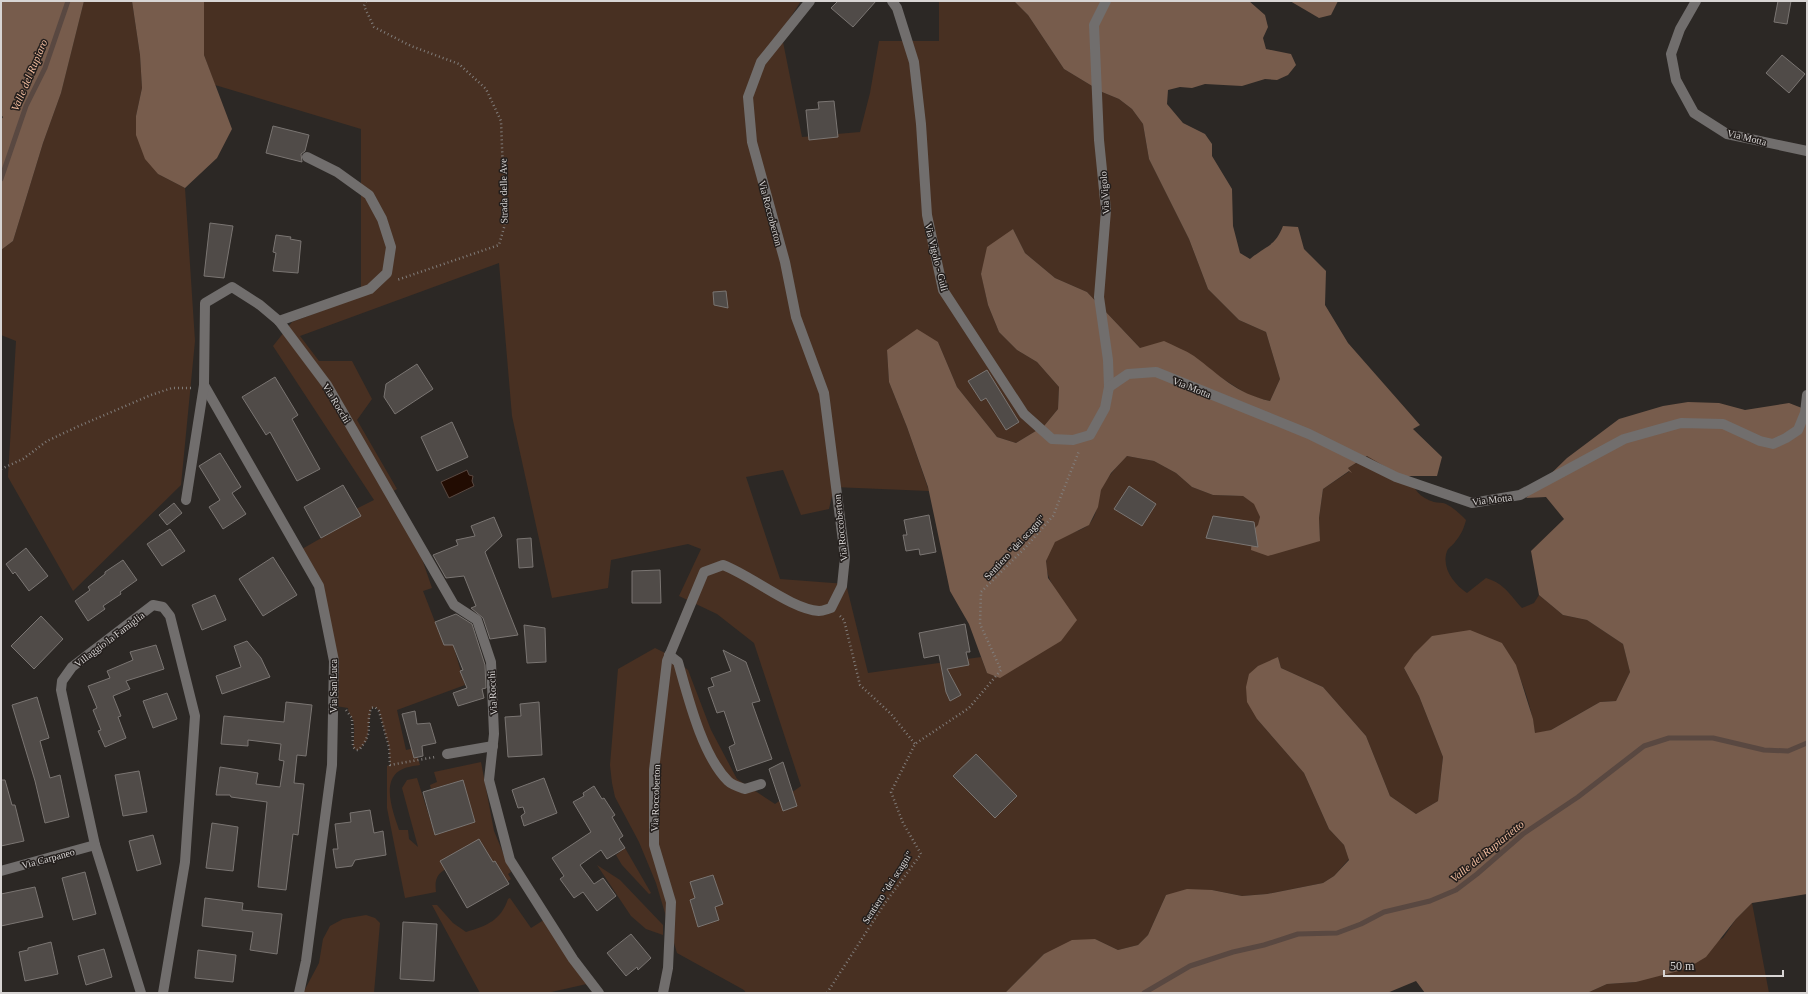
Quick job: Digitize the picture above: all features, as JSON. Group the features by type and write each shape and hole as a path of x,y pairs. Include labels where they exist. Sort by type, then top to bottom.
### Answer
{"street":[{"name":"Via Roccoberton","path":"663,993 668,968 671,902 654,845 654,770 669,655 704,572 723,565 740,572 802,607 821,611 831,608 842,586 845,557 824,393 796,316 784,262 752,142 748,97 761,62 810,1"},
{"name":"Via Vigolo - Guli","path":"892,1 897,8 914,62 921,124 926,215 944,290 1024,414 1052,439 1073,440 1084,437"},
{"name":"Via Vigolo","path":"1106,1 1094,25 1099,140 1106,210 1099,297 1108,360 1109,387"},
{"name":"Via Motta","path":"1696,1 1680,29 1671,54 1676,80 1694,113 1727,134 1807,151"},
{"path":"279,321 370,289 387,273 391,247 382,219 369,195 336,172 307,157"},
{"name":"Via Rocchi","path":"186,500 204,387 203,323 205,303 232,287 260,305 279,321 327,385 454,605 477,620 490,662 494,734 489,780 510,860 573,959 599,993"},
{"name":"Via Motta","path":"1109,387 1128,374 1156,372 1309,434 1396,477 1472,503 1520,495 1624,440 1681,423 1723,424 1773,444 1798,430 1804,413 1807,395"},
{"name":"Via San Luca","path":"204,387 319,586 334,661 332,765 306,961 299,993"},
{"path":"1084,437 1090,435 1105,408 1109,387"},
{"name":"Villaggio la Famiglia","path":"141,993 95,845 61,690 62,681 72,667 153,605 163,607 170,616 195,716 185,862 162,993"},
{"path":"669,655 678,662 700,733 717,767 729,782 744,789 760,784"},
{"path":"447,754 493,746"},
{"name":"Via Carpaneo","path":"1,871 95,845"}],"path":[{"name":"Strada delle Ave","path":"366,1 364,6 374,27 411,46 459,64 486,90 501,121 505,224 500,245 392,282"},
{"path":"1,469 23,459 54,438 151,395 172,388 204,387"},
{"name":"Sentiero \"dei scagni\"","path":"827,993 885,903 920,854 903,824 891,792 915,744 969,708 1001,670 980,624 981,592 1025,548 1054,516 1084,437"},
{"path":"831,608 844,620 860,685 891,714 915,744"},
{"path":"348,712 352,718 354,728 353,747 356,750 359,750 367,740 371,708 378,709 389,747 390,765 447,754"}],"shaded area":[{"path":"1,1 84,1 61,93 43,143 13,241 1,250 1,120 3,117 1,115"},
{"path":"84,1 132,1 140,55 142,88 136,116 158,174 185,188 195,341 181,485 73,591 8,477 16,341 1,335 1,250 13,241 43,143 61,93"},
{"path":"132,1 204,1 204,55 232,129 217,158 185,188 158,174 145,159 136,135 136,116 142,88 140,55"},
{"path":"204,1 801,1 781,32 802,137 860,132 870,93 879,41 939,41 939,1 1014,1 1028,15 1064,69 1102,92 1119,99 1132,109 1143,124 1149,159 1189,239 1208,289 1239,320 1266,332 1280,379 1270,401 1250,396 1217,375 1193,356 1140,348 1087,292 1055,278 1025,253 1013,229 981,273 988,305 999,332 1017,350 1037,362 1059,387 1058,409 1044,426 1016,443 997,437 957,387 938,342 887,350 889,382 907,427 929,491 834,487 829,509 801,515 783,470 746,477 780,579 846,584 868,673 981,657 987,673 1076,621 1057,594 1052,584 1046,563 1048,553 1057,540 1086,527 1089,524 1096,512 1099,494 1103,485 1112,472 1127,456 1154,461 1176,473 1192,487 1213,495 1243,496 1255,504 1260,517 1259,525 1320,541 1319,518 1323,489 1350,471 1348,468 1368,456 1401,476 1410,476 1415,489 1421,495 1434,502 1446,504 1466,520 1461,534 1448,550 1446,563 1447,569 1453,580 1467,593 1486,578 1502,586 1522,608 1534,603 1539,595 1563,615 1587,620 1623,644 1630,672 1616,701 1600,702 1551,730 1535,734 1531,710 1519,675 1502,643 1404,668 1419,696 1443,757 1438,801 1416,814 1390,796 1366,736 1323,687 1281,668 1278,657 1257,719 1304,773 1329,829 1344,845 1349,859 1334,876 1323,883 1267,894 1242,896 1212,890 1166,895 1148,935 1138,945 1118,950 1095,939 1044,954 1005,993 746,993 744,990 677,953 656,883 639,842 615,797 610,765 618,669 655,648 669,655 688,670 711,730 737,779 775,804 801,786 754,643 717,614 679,596 701,549 688,544 611,560 608,588 552,598 512,416 499,263 300,336 319,361 352,361 372,399 357,420 397,489 389,493 420,553 432,588 423,591 444,645 453,645 465,685 397,710 406,750 415,748 420,765 399,771 394,776 391,783 390,799 399,830 408,830 409,839 418,847 402,788 407,780 417,778 435,835 475,822 463,780 431,789 430,785 437,782 434,772 481,762 494,831 511,872 508,874 511,879 507,882 495,861 487,864 447,869 440,873 436,880 436,892 405,898 387,808 387,766 390,765 389,747 379,711 375,707 371,709 367,740 359,750 356,750 353,747 354,723 348,708 335,706 331,634 302,549 360,516 356,509 374,500 273,346 292,322 361,296 361,129 215,85 204,55"},
{"path":"1014,1 1249,1 1265,15 1268,27 1263,38 1266,49 1291,54 1296,65 1288,75 1277,80 1265,79 1242,86 1205,84 1192,88 1180,87 1168,90 1167,104 1183,123 1205,134 1212,144 1212,156 1232,189 1233,226 1240,253 1250,259 1269,246 1277,238 1283,226 1298,227 1304,249 1326,271 1325,305 1348,343 1420,425 1413,429 1442,457 1437,476 1401,476 1367,456 1348,468 1352,473 1349,471 1323,489 1319,518 1320,541 1268,556 1251,550 1253,530 1258,525 1260,517 1254,504 1243,496 1213,495 1192,487 1176,473 1154,461 1127,456 1111,473 1101,490 1098,507 1089,525 1055,542 1046,561 1048,578 1077,620 1061,641 1000,678 987,673 969,624 950,591 928,487 907,427 889,382 887,350 917,329 938,342 957,387 997,437 1016,443 1044,426 1058,409 1059,387 1037,362 1017,350 999,332 988,305 981,274 987,247 1013,229 1025,253 1055,278 1087,292 1140,348 1164,341 1194,356 1238,389 1258,398 1270,401 1280,379 1266,332 1239,320 1208,289 1189,239 1149,159 1143,124 1132,109 1119,99 1102,92 1064,69 1028,15"},
{"path":"1290,1 1338,1 1331,15 1319,18"},
{"path":"1688,402 1719,403 1745,410 1789,403 1807,410 1807,894 1752,903 1736,919 1706,957 1686,969 1636,982 1607,984 1587,993 1425,993 1416,981 1387,993 1005,993 1044,954 1072,940 1095,939 1118,950 1138,945 1148,935 1166,895 1187,889 1212,890 1242,896 1267,894 1323,883 1334,876 1349,860 1344,845 1329,829 1304,773 1257,719 1247,702 1246,687 1249,674 1258,666 1278,657 1281,668 1323,687 1366,736 1390,796 1416,814 1438,801 1443,757 1419,696 1404,668 1414,654 1432,636 1470,630 1502,643 1516,665 1533,719 1535,733 1551,730 1600,702 1616,701 1630,672 1623,644 1587,620 1563,615 1539,595 1531,551 1564,519 1546,497 1526,498 1567,458 1619,419 1663,406"},
{"path":"467,470 469,475 473,476 472,481 474,486 449,498 441,482"},
{"path":"625,848 651,893 649,894 622,865 616,855"},
{"path":"597,865 620,880 663,925 663,935 646,929 631,916"},
{"path":"510,898 531,928 547,918 591,983 547,993 480,993 432,905 437,905 453,923 466,932 492,921 501,912"},
{"path":"1752,903 1769,993 1587,993 1607,984 1636,982 1723,938 1736,919"},
{"path":"366,915 375,918 380,923 374,993 303,993 319,963 323,939 330,926 343,919"}],"building":[{"path":"838,1 876,1 853,27 831,8"},
{"path":"1778,1 1791,1 1787,24 1774,22"},
{"path":"1782,55 1805,74 1789,93 1766,73"},
{"path":"834,101 838,137 809,140 806,110 819,109 818,102"},
{"path":"273,126 309,135 305,151 301,154 302,162 266,153"},
{"path":"210,223 233,226 224,278 204,276"},
{"path":"276,235 291,237 290,239 301,241 298,273 273,271 276,253 273,252"},
{"path":"726,291 728,308 714,305 713,292"},
{"path":"417,364 433,389 395,414 384,397 386,384"},
{"path":"987,370 1019,422 1006,430 986,398 981,401 968,381"},
{"path":"275,377 298,415 292,419 320,469 297,481 270,432 266,435 242,397"},
{"path":"452,422 468,457 437,471 421,437"},
{"path":"220,453 241,487 232,493 246,514 223,529 209,507 220,500 199,466"},
{"path":"343,485 361,516 321,538 304,507"},
{"path":"1129,486 1156,504 1142,526 1114,509"},
{"path":"174,503 182,513 167,525 159,515"},
{"path":"929,515 936,552 920,555 919,549 906,551 903,535 907,535 904,520"},
{"path":"1213,516 1254,522 1258,547 1206,538"},
{"path":"494,517 502,536 485,552 518,635 490,639 483,618 471,608 476,606 464,576 446,578 433,555 458,545 456,540 475,536 471,526"},
{"path":"170,529 185,551 162,566 147,544"},
{"path":"531,538 533,567 519,568 517,539"},
{"path":"26,548 48,576 29,591 15,572 13,574 6,564"},
{"path":"273,557 297,595 263,616 239,579"},
{"path":"123,560 137,580 120,592 121,594 103,606 105,609 88,621 75,601 90,590 88,587 105,574 105,572"},
{"path":"660,570 661,603 632,603 632,571"},
{"path":"215,595 226,620 202,630 192,605"},
{"path":"456,614 472,624 485,665 486,688 482,689 484,698 458,706 453,693 467,688 460,671 463,670 453,645 444,645 435,622"},
{"path":"41,616 63,639 34,669 11,646"},
{"path":"965,624 970,652 966,652 969,665 947,669 961,695 950,701 946,692 939,655 924,658 919,633"},
{"path":"524,625 545,628 546,662 527,663"},
{"path":"247,641 261,658 270,677 222,694 216,676 241,667 234,646"},
{"path":"156,645 164,669 126,681 130,689 113,696 121,716 118,717 126,738 105,747 98,731 101,730 93,710 97,708 88,686 110,678 107,671 133,660 130,652"},
{"path":"723,650 746,662 760,701 752,703 772,759 737,771 729,747 735,744 724,711 717,713 708,688 714,686 711,678 731,671"},
{"path":"167,693 177,719 153,728 143,701"},
{"path":"37,697 49,738 40,741 50,778 60,775 69,817 45,823 35,781 12,705"},
{"path":"286,702 312,705 306,756 297,755 294,783 304,784 298,835 293,834 286,890 258,887 267,802 231,797 230,795 216,795 220,767 258,773 256,784 280,787 284,761 279,760 281,744 248,740 248,746 221,744 224,716 284,722"},
{"path":"539,702 542,755 508,757 505,717 521,716 520,704"},
{"path":"415,711 417,724 430,723 436,743 422,746 423,756 414,758 402,714"},
{"path":"976,754 1017,796 995,818 953,776"},
{"path":"783,762 797,806 783,811 769,769"},
{"path":"139,771 147,812 123,816 115,775"},
{"path":"544,778 557,813 524,826 521,816 525,813 523,807 518,808 512,790"},
{"path":"1,780 5,780 12,805 15,805 24,841 1,846"},
{"path":"463,780 475,822 435,835 423,792"},
{"path":"594,786 615,815 612,817 623,836 619,839 625,848 607,859 601,850 580,865 594,884 603,878 616,896 597,911 583,892 574,898 560,879 564,876 552,858 591,832 573,802 584,796 583,793"},
{"path":"370,810 374,833 383,831 386,855 355,860 352,866 336,868 333,849 338,849 335,824 351,822 350,813"},
{"path":"212,823 238,827 233,871 206,868"},
{"path":"153,835 161,864 137,871 129,841"},
{"path":"479,839 509,884 467,908 440,861"},
{"path":"85,872 96,914 73,920 62,878"},
{"path":"713,875 723,904 715,907 719,920 698,927 690,900 695,898 690,882"},
{"path":"35,887 43,917 1,926 1,894"},
{"path":"205,898 243,903 242,910 282,914 277,954 250,950 253,932 202,926"},
{"path":"403,922 437,924 434,981 400,979"},
{"path":"631,934 651,958 638,970 637,967 626,976 607,953"},
{"path":"51,942 58,974 25,981 19,952"},
{"path":"104,949 112,977 86,985 78,956"},
{"path":"198,950 236,955 233,982 195,978"}],"waterway":[{"name":"Valle del Rupiaro","path":"1,179 26,106 45,68 68,1"},
{"name":"Valle del Rupiarietto","path":"1144,993 1190,966 1233,952 1264,945 1298,934 1337,933 1361,924 1384,912 1430,901 1456,890 1523,834 1578,797 1644,746 1669,738 1713,738 1764,750 1788,751 1807,743"}]}
